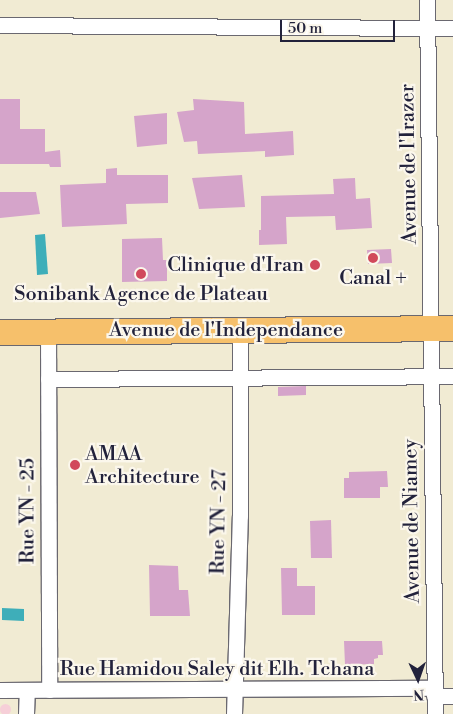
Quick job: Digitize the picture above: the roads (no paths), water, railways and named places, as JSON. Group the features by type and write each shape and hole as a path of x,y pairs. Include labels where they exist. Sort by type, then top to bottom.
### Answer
{"highway":[{"name":"Avenue de l'Independance","path":"0,332 442,328"}],"street":[{"name":"Avenue de l'Irazer","path":"427,0 442,328"},
{"path":"0,25 453,28"},
{"name":"Avenue de Niamey","path":"434,714 431,376 442,328"},
{"name":"Rue YN - 27","path":"234,714 240,516 240,330"},
{"name":"Rue YN - 25","path":"48,331 50,690"},
{"path":"48,379 453,376"},
{"name":"Rue Hamidou Saley dit Elh. Tchana","path":"0,690 234,689 434,692 453,696"},
{"path":"26,690 26,714"}],"water":[{"path":"45,234 48,274 37,275 35,235"},
{"path":"2,608 24,609 24,621 2,620"}],"place":[{"name":"Canal +","path":"373,258"},
{"name":"Clinique d'Iran","path":"315,265"},
{"name":"Sonibank Agence de Plateau","path":"141,274"},
{"name":"AMAA Architecture","path":"75,465"}]}
